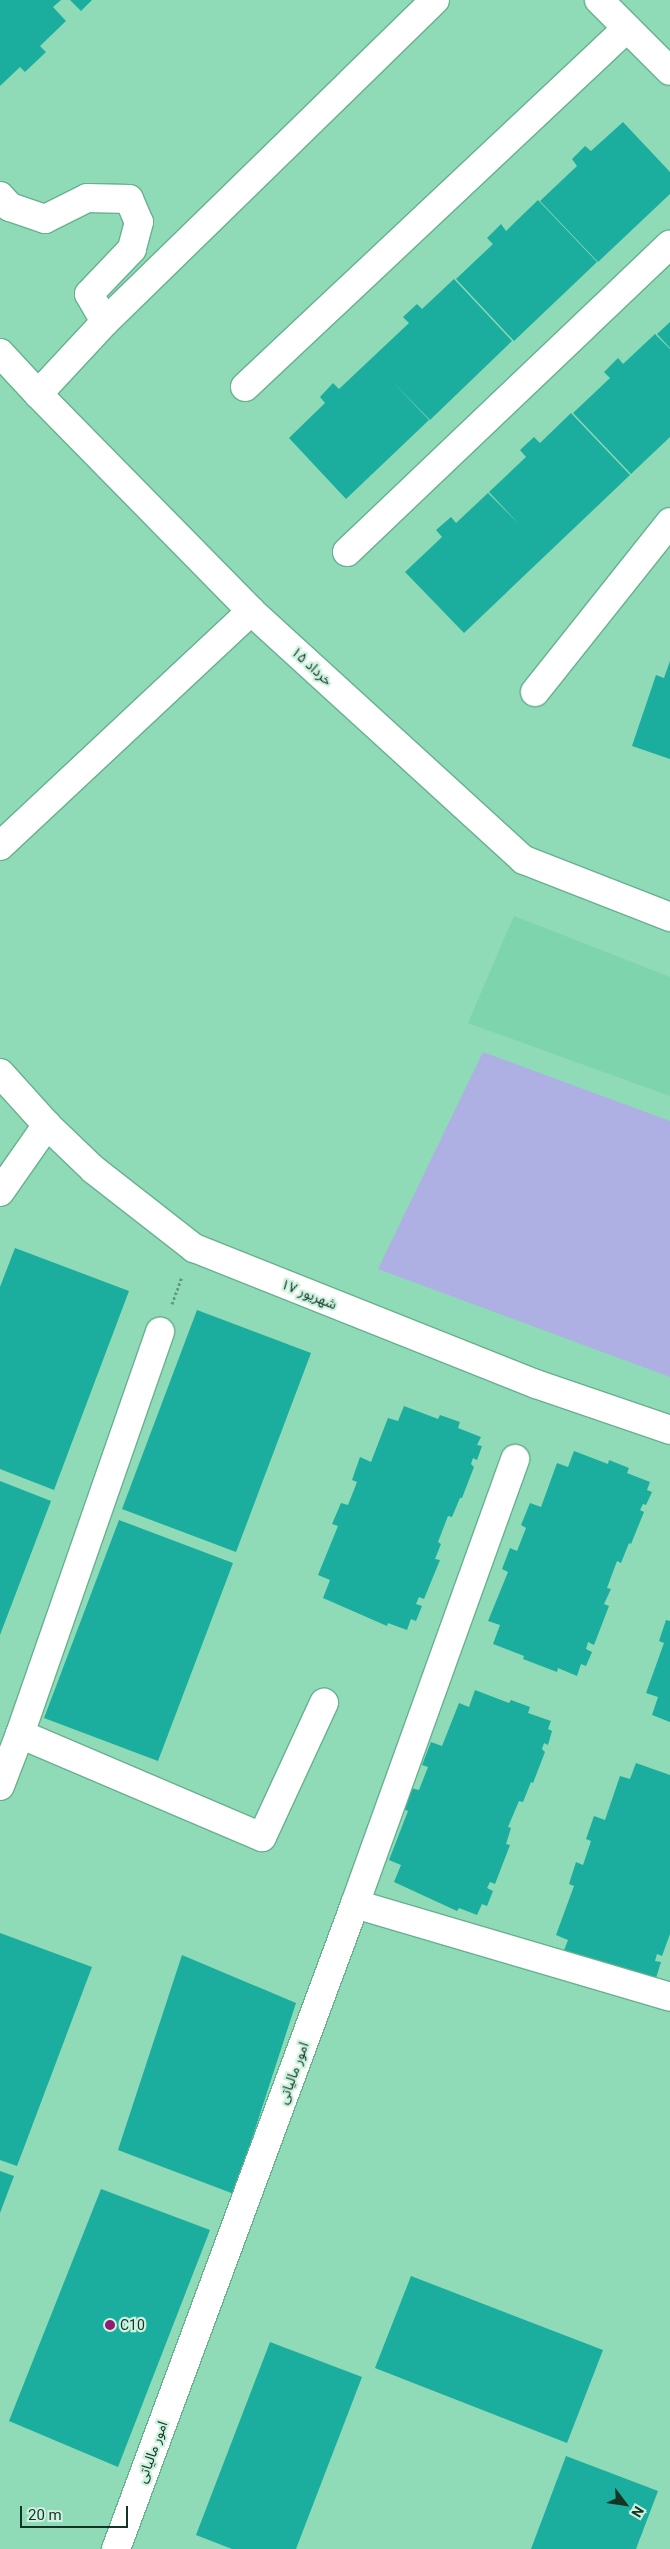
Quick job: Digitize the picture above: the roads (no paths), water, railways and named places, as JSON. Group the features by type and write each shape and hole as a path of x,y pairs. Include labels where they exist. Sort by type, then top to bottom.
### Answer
{"street":[{"path":"38,394 105,322 435,0"},
{"path":"599,0 670,70"},
{"path":"245,387 627,28"},
{"path":"0,196 10,207 45,219 87,198 129,199 139,222 132,250 89,294 105,322"},
{"path":"347,552 670,244"},
{"name":"۱۵ خرداد","path":"0,352 38,394 252,611 524,860 670,916"},
{"path":"535,692 665,537"},
{"path":"0,846 252,611"},
{"name":"۱۷ شهریور","path":"0,1073 47,1125 94,1170 194,1248 536,1384 670,1430"},
{"path":"0,1192 47,1125"},
{"path":"0,1786 20,1734 160,1332"},
{"name":"امور مالیاتی","path":"116,2549 355,1904 515,1459"},
{"path":"20,1734 262,1837 324,1703"},
{"path":"355,1904 670,1997"}],"place":[{"name":"C10","path":"110,2325"}]}
